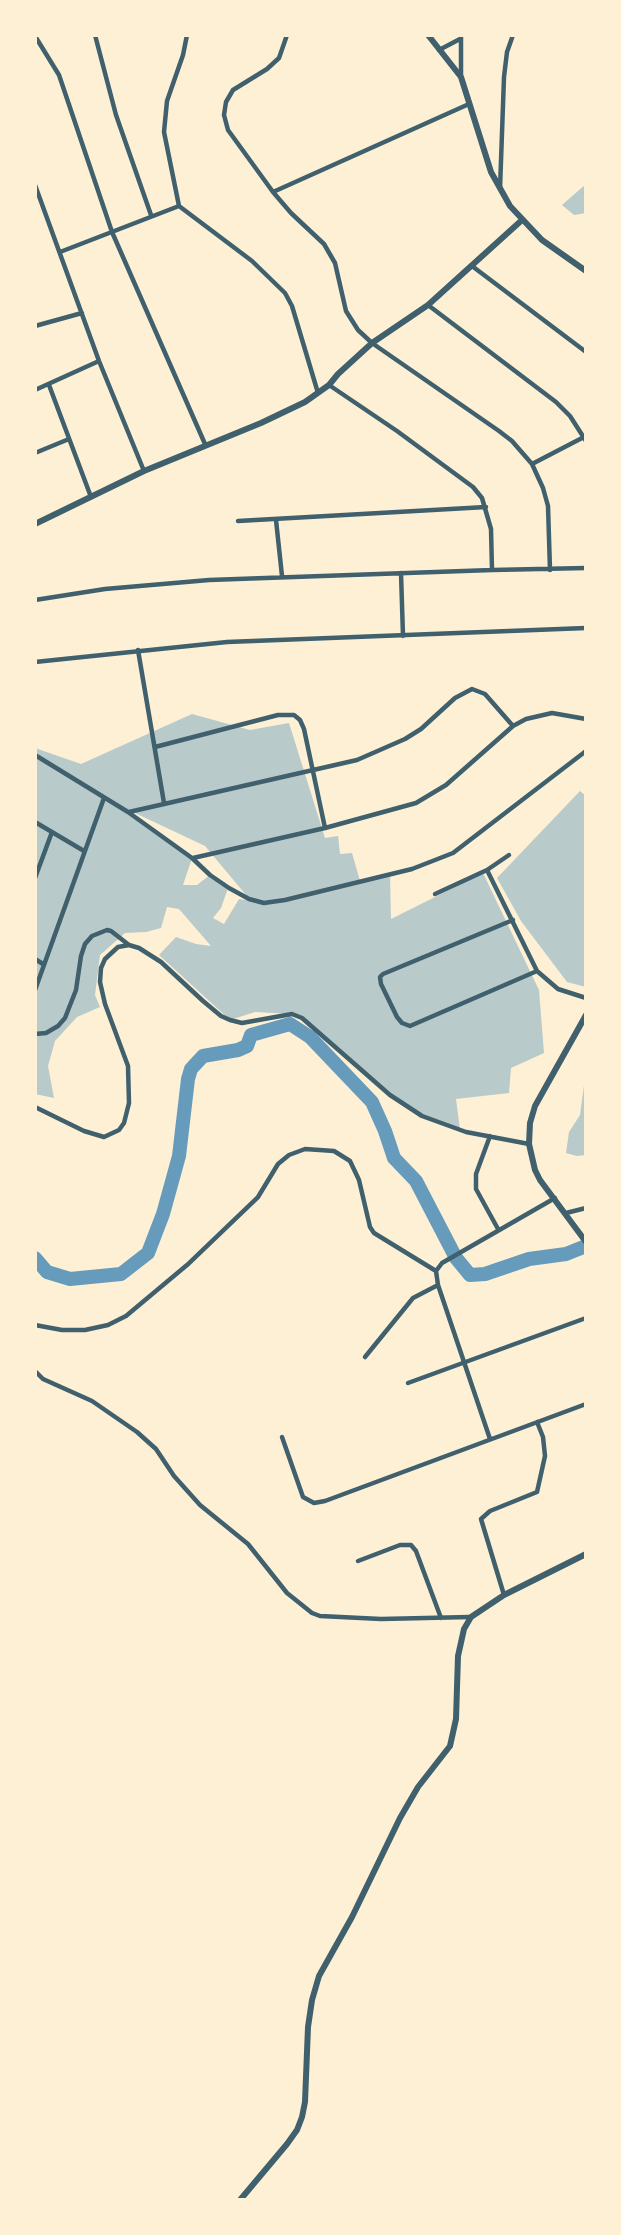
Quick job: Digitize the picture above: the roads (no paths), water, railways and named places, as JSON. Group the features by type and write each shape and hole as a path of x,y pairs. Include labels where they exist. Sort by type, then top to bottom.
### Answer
{"street":[{"path":"94,35 116,115 152,215"},
{"path":"187,35 167,101 164,132 178,206 251,261 285,293 292,306 318,393"},
{"path":"287,35 279,58 233,90 226,102 224,115 228,130 273,192 324,244 335,262 346,311 358,330 372,343 499,430 532,464 548,506 550,570"},
{"path":"428,35 461,77"},
{"path":"500,190 504,77 513,35"},
{"path":"35,36 59,75 112,232 205,444"},
{"path":"439,50 461,37"},
{"path":"461,37 461,77 491,172 500,190 522,220 542,240 586,271"},
{"path":"273,192 470,104"},
{"path":"35,185 37,198 60,251 99,361 144,471"},
{"path":"60,251 178,206"},
{"path":"35,524 144,471 261,423 318,393 372,343 428,305 522,220"},
{"path":"472,266 586,352"},
{"path":"428,305 556,402 570,416 585,439 532,464"},
{"path":"35,326 82,313"},
{"path":"35,390 99,361"},
{"path":"49,385 91,497"},
{"path":"329,385 397,430 473,487 486,507 491,529 492,569"},
{"path":"35,453 69,439"},
{"path":"238,521 486,507"},
{"path":"276,520 282,576"},
{"path":"35,600 150,584 282,576 586,568"},
{"path":"401,573 402,636"},
{"path":"37,662 227,642 586,628"},
{"path":"138,650 164,803"},
{"path":"128,812 357,760 405,740 455,698 472,689 485,694 513,726"},
{"path":"192,858 325,828 398,808 428,797 446,785 513,726 536,715 552,713 586,719"},
{"path":"155,747 278,715 294,715 304,729 325,828"},
{"path":"35,755 128,812 229,888 249,899 264,903 412,869 453,853 586,751"},
{"path":"35,990 104,798"},
{"path":"35,822 84,850"},
{"path":"35,878 52,832"},
{"path":"435,894 487,870 509,855"},
{"path":"487,870 537,971 558,989 586,998"},
{"path":"513,920 383,974 380,984 397,1017 410,1026 537,971"},
{"path":"35,1034 46,1033 65,1018 76,990 85,944 92,936 107,930 161,962 221,1016 242,1023 292,1014 302,1018 408,1109 439,1124 529,1143"},
{"path":"35,1107 84,1131 104,1137 113,1134 124,1123 129,1103 128,1066 105,1004 100,982 105,959 118,947 130,945"},
{"path":"35,959 43,964"},
{"path":"585,1239 540,1180 529,1143 530,1122 536,1106 586,1015"},
{"path":"490,1136 475,1174 475,1189 498,1229"},
{"path":"35,1325 61,1330 86,1330 108,1325 126,1316 178,1273 258,1197 278,1164 289,1155 305,1149 334,1151 350,1161 359,1180 366,1215 374,1233 436,1271"},
{"path":"490,1439 438,1285 436,1271 442,1263 555,1198"},
{"path":"566,1213 586,1208"},
{"path":"365,1357 413,1298 438,1285"},
{"path":"408,1382 586,1318"},
{"path":"35,1371 43,1379 92,1401 137,1432 156,1449 174,1476 200,1505 248,1544 288,1593 312,1614 381,1619 471,1617"},
{"path":"282,1437 299,1491 303,1497 314,1503 586,1404"},
{"path":"504,1595 481,1519 490,1511 537,1492 545,1456 543,1437 537,1422"},
{"path":"358,1561 400,1545 411,1545 416,1551 441,1618"},
{"path":"240,2200 297,2130 305,2102 308,2027 315,1986 400,1818 418,1787 450,1746 456,1719 457,1656 464,1629 471,1617 504,1595 586,1554"}],"waterway":[{"path":"35,1258 47,1272 70,1279 121,1274 148,1253 163,1214 179,1156 191,1069 203,1056 238,1050 247,1046 251,1035 290,1024 310,1037 372,1102 394,1158 416,1181 456,1258 470,1275 485,1274 529,1259 566,1254 586,1246"}]}
